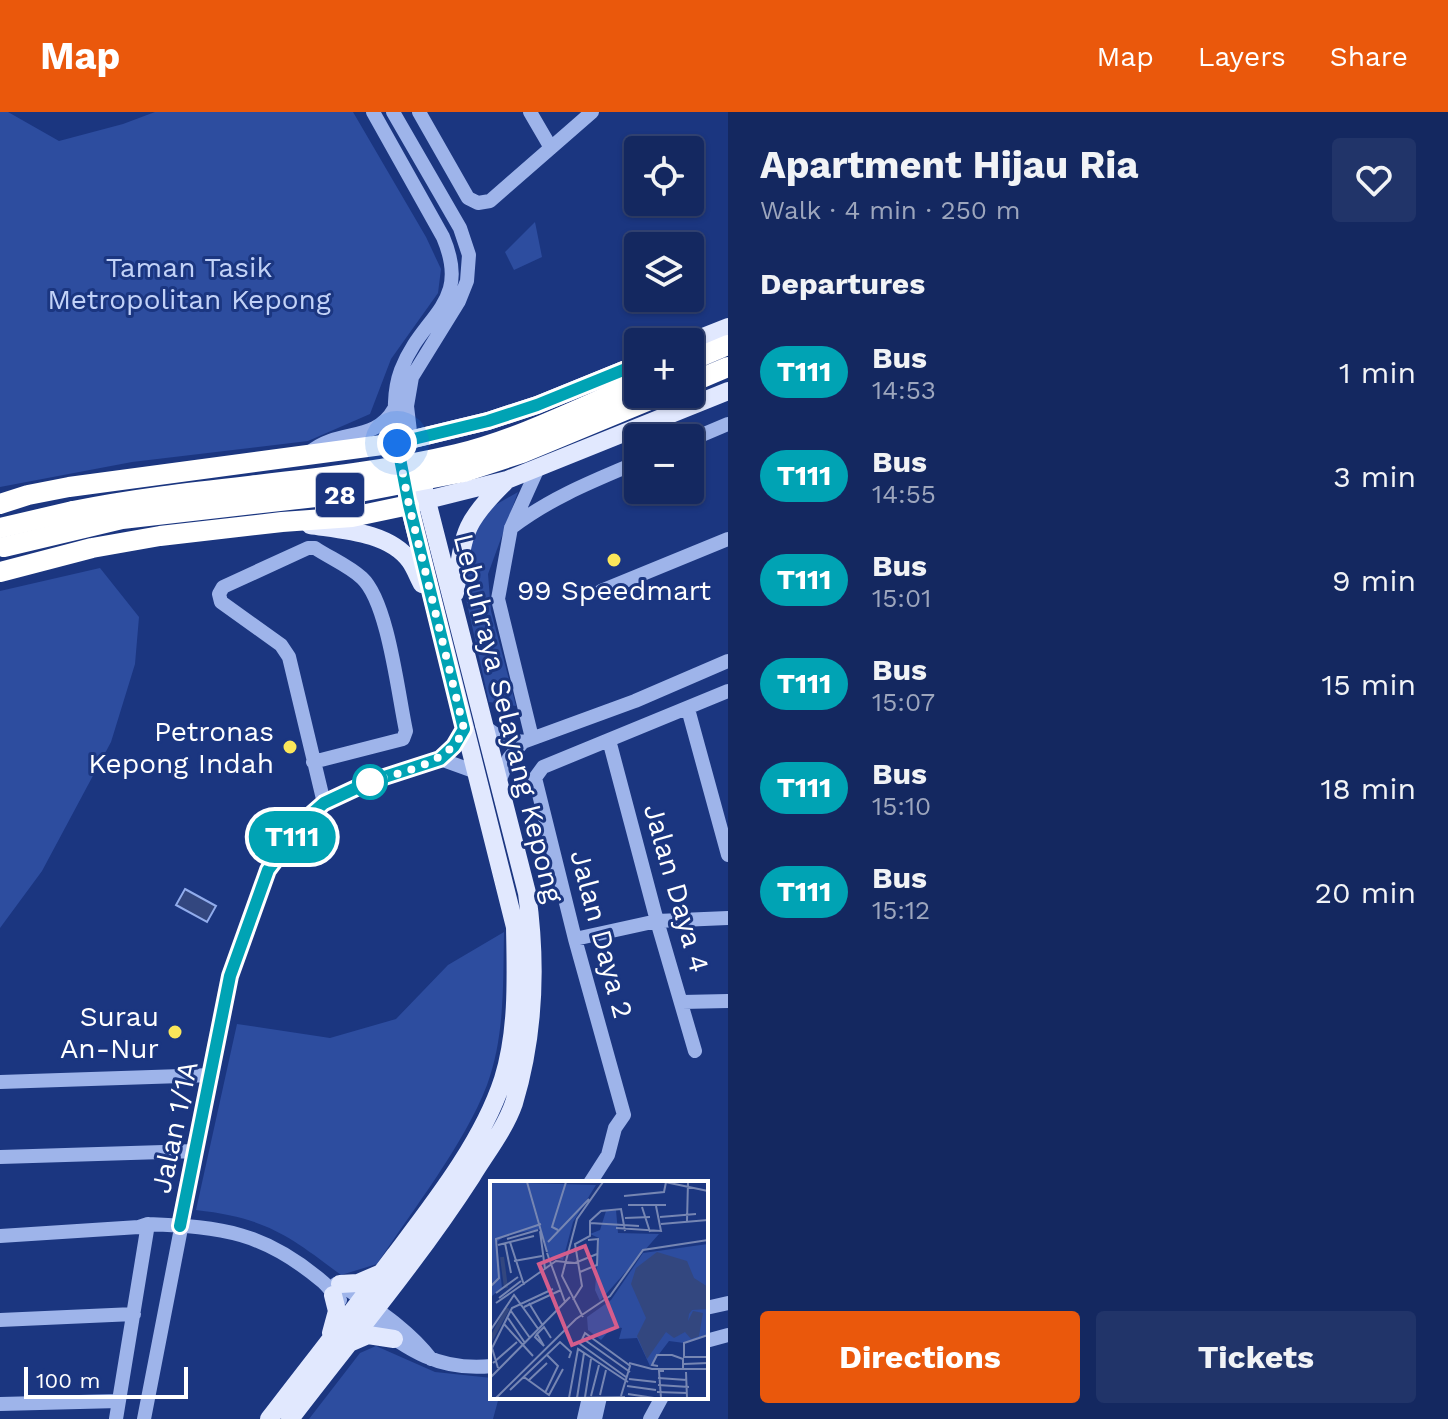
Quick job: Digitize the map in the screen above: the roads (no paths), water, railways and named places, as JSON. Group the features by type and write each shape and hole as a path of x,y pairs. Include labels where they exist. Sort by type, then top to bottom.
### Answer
{"highway":[{"path":"704,355 728,345"},
{"path":"704,377 728,367"},
{"name":"28","path":"1,541 117,502 358,472 458,454 515,435 624,389"},
{"name":"28","path":"1,541 122,519 360,492 464,472 522,453 630,408"},
{"path":"0,504 69,487 404,442"},
{"path":"333,452 355,460 364,467 370,478 365,504 352,517"},
{"path":"0,572 92,548 160,536 352,517 418,503"}],"main road":[{"path":"704,336 728,327"},
{"path":"404,442 537,405 624,370"},
{"path":"418,503 538,468 728,391"},
{"path":"488,421 458,439 451,446 450,457 454,467 464,474 500,481"},
{"name":"Lebuhraya Selayang Kepong","path":"290,1419 347,1345 383,1271 433,1205 487,1119 507,1063 516,982 515,927 476,772 473,727 404,442"},
{"path":"445,608 470,522 500,481"},
{"path":"282,522 352,531 399,550 445,608"},
{"name":"Lebuhraya Selayang Kepong","path":"269,1419 325,1346 364,1309 446,1215 505,1124 513,1105 523,1068 534,981 531,927 527,893 498,784 473,727"},
{"path":"325,1346 337,1317 333,1287 358,1283 383,1271"},
{"path":"347,1345 368,1335 394,1339"}],"street":[{"path":"373,112 452,258 453,280 449,296 408,353 396,386 395,409 404,442"},
{"path":"393,112 460,228 469,255 467,281 459,301 412,377 404,442"},
{"path":"419,112 468,198 478,203 490,201 592,112"},
{"path":"530,112 551,148"},
{"path":"452,258 469,255"},
{"path":"305,456 333,439 381,427 395,409"},
{"path":"704,434 728,424"},
{"path":"528,740 498,599 511,528 538,468"},
{"path":"511,528 535,509 565,493 624,468"},
{"path":"601,591 728,539"},
{"path":"313,762 405,736 387,636 375,594 352,571 315,548 308,548 223,587 219,594 221,602 281,645 289,657 313,762 324,803"},
{"path":"498,784 509,758 528,740 635,701 728,661"},
{"path":"609,740 728,691"},
{"path":"688,709 728,855"},
{"path":"476,772 440,759 473,727 498,736 528,740"},
{"name":"Jalan Daya 2","path":"591,1181 608,1155 615,1128 624,1115 575,939 535,778 543,767 609,740"},
{"name":"Jalan Daya 4","path":"609,740 695,1051"},
{"name":"Jalan 1/1A","path":"144,1419 230,976 268,870 308,817 324,803 369,782 440,759"},
{"path":"575,939 657,921 728,918"},
{"path":"682,1002 728,1001"},
{"path":"0,1082 212,1075"},
{"path":"0,1157 196,1151"},
{"path":"0,1236 145,1228 171,1233 180,1226 229,1230 274,1247 422,1347 431,1360"},
{"path":"116,1419 145,1228"},
{"path":"708,1308 728,1303"},
{"path":"364,1309 414,1354 463,1367 490,1366"},
{"path":"0,1320 134,1314"},
{"path":"708,1340 728,1335"},
{"path":"584,1419 589,1399"},
{"path":"595,1419 600,1399"},
{"path":"650,1419 661,1399"},
{"path":"0,1404 119,1401"}],"place":[{"name":"99 Speedmart","path":"614,560"},
{"name":"Petronas Kepong Indah","path":"290,747"},
{"name":"Surau An-Nur","path":"175,1032"}],"park label":[{"name":"Taman Tasik Metropolitan Kepong","path":"189,283"}]}
